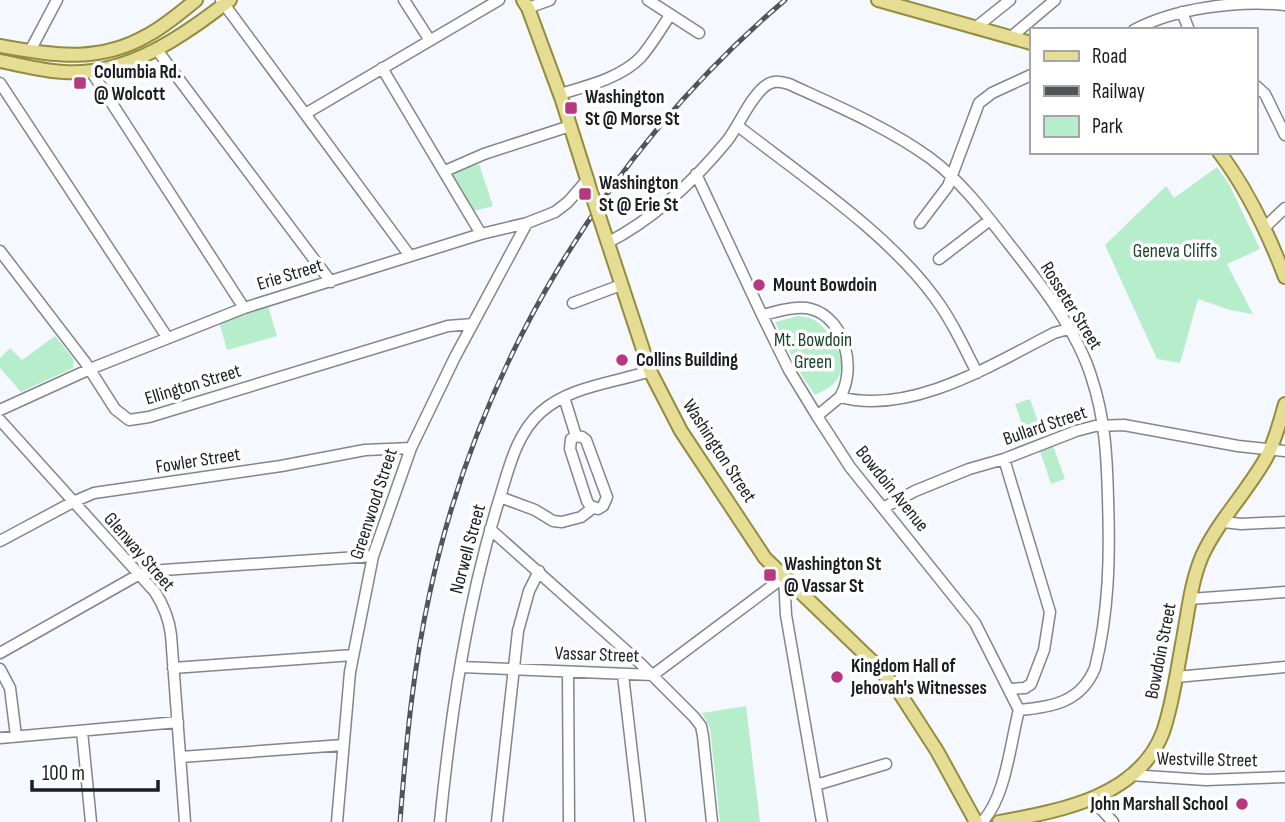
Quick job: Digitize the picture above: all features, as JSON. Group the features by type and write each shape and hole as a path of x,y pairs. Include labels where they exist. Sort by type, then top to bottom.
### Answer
{"main road":[{"path":"0,47 83,56 122,48 150,34 196,0"},
{"path":"878,0 1030,43"},
{"path":"2,64 57,72 91,71 141,59 225,2"},
{"name":"Washington Street","path":"526,4 560,94 650,371 681,431 752,540 784,578 874,663 897,689 931,741 976,822"},
{"path":"1221,154 1265,227 1285,277"},
{"name":"Bowdoin Street","path":"999,822 1056,816 1092,799 1144,763 1162,734 1202,556 1269,450 1285,404"}],"street":[{"path":"30,51 57,0"},
{"path":"404,0 429,40"},
{"path":"305,114 499,0"},
{"path":"526,4 550,0"},
{"path":"648,0 699,33"},
{"path":"975,28 1010,0"},
{"path":"1011,37 1055,0"},
{"path":"225,2 410,256"},
{"path":"1138,28 1182,12 1243,4 1285,5"},
{"path":"1182,12 1188,28"},
{"path":"560,94 608,78 639,59 670,15"},
{"path":"157,50 331,282"},
{"path":"382,68 481,234"},
{"path":"91,71 244,308"},
{"path":"920,223 948,186 979,103 992,93 1030,75"},
{"name":"Rosseter Street","path":"738,125 762,88 776,81 789,84 874,124 907,143 951,175 990,220 1027,267 1068,329 1092,377 1104,425 1110,562 1095,668 1091,678 1073,698 1044,708 1019,710"},
{"path":"0,83 167,337"},
{"path":"1257,87 1265,94 1285,135"},
{"path":"607,243 634,229 655,213 696,174 738,125 824,192 904,263 950,319 977,373"},
{"path":"445,171 570,126"},
{"name":"Bowdoin Avenue","path":"696,174 789,370 850,467 975,623 1019,710"},
{"name":"Erie Street","path":"0,410 90,369 244,308 481,234 527,223 555,212 568,202 588,179"},
{"path":"1265,227 1285,208"},
{"path":"939,259 990,220"},
{"name":"Greenwood Street","path":"337,822 353,655 373,556 411,448 527,223"},
{"name":"Ellington Street","path":"0,251 90,369 122,417 129,421 449,326 473,324"},
{"path":"573,303 621,285"},
{"path":"762,315 803,307 825,315 835,327 850,362 849,378 840,397 817,416"},
{"path":"840,397 856,401 893,398 949,386 1054,333 1068,329"},
{"name":"Norwell Street","path":"440,822 468,619 490,529 520,438 541,412 564,397 650,371"},
{"path":"564,397 576,436"},
{"name":"Glenway Street","path":"0,421 155,592 169,618 185,822"},
{"name":"Bullard Street","path":"883,508 959,473 1076,431 1104,425 1124,425 1285,451"},
{"path":"576,436 586,440 607,498 598,509 587,501 570,449 571,439 576,436"},
{"name":"Fowler Street","path":"0,541 73,502 94,494 268,468 365,450 411,448"},
{"path":"1004,459 1051,611 1044,650 1031,684 1025,688 1009,689"},
{"path":"500,497 535,510 553,521 562,522 581,517 594,507"},
{"path":"1224,522 1285,522"},
{"path":"490,529 653,675 701,726 712,822"},
{"path":"0,653 138,575 163,570 373,556"},
{"path":"497,822 513,670 525,602 539,571"},
{"path":"784,578 786,615 822,822"},
{"name":"Vassar Street","path":"461,667 653,675 784,578"},
{"path":"1191,599 1285,592"},
{"path":"173,668 353,655"},
{"path":"1176,677 1285,667"},
{"path":"0,669 10,688 16,736"},
{"path":"568,672 569,822"},
{"path":"623,674 640,822"},
{"path":"982,822 991,813 1000,790 1019,710"},
{"path":"0,738 178,722"},
{"path":"82,731 91,822"},
{"path":"181,757 343,745"},
{"path":"816,785 886,764"},
{"name":"Westville Street","path":"1130,775 1206,780 1285,777"},
{"path":"1092,799 1113,822"}],"green space":[{"path":"479,164 493,206 474,211 451,173"},
{"name":"Geneva Cliffs","path":"1217,167 1229,184 1260,249 1227,264 1253,314 1230,310 1198,299 1180,363 1157,359 1105,245 1166,186 1174,198"},
{"path":"268,306 277,336 227,350 219,322"},
{"name":"Mt. Bowdoin Green","path":"798,316 811,318 821,325 833,340 841,358 839,376 830,387 815,395 802,376 775,322"},
{"path":"55,336 74,360 73,368 21,392 0,368 0,358 10,348 22,360"},
{"path":"1030,399 1042,433 1027,438 1015,404"},
{"path":"1053,446 1065,479 1051,484 1040,451"},
{"path":"746,706 760,822 720,822 710,728 702,713"}],"railway":[{"path":"400,822 411,706 430,592 452,507 481,424 517,344 559,267 607,194 661,124 721,60 785,0"}],"place":[{"name":"Columbia Rd. @ Wolcott","path":"80,83"},
{"name":"Washington St @ Morse St","path":"571,108"},
{"name":"Washington St @ Erie St","path":"585,194"},
{"name":"Mount Bowdoin","path":"759,285"},
{"name":"Collins Building","path":"622,360"},
{"name":"Washington St @ Vassar St","path":"770,575"},
{"name":"Kingdom Hall of Jehovah's Witnesses","path":"837,677"},
{"name":"John Marshall School","path":"1242,804"}]}
